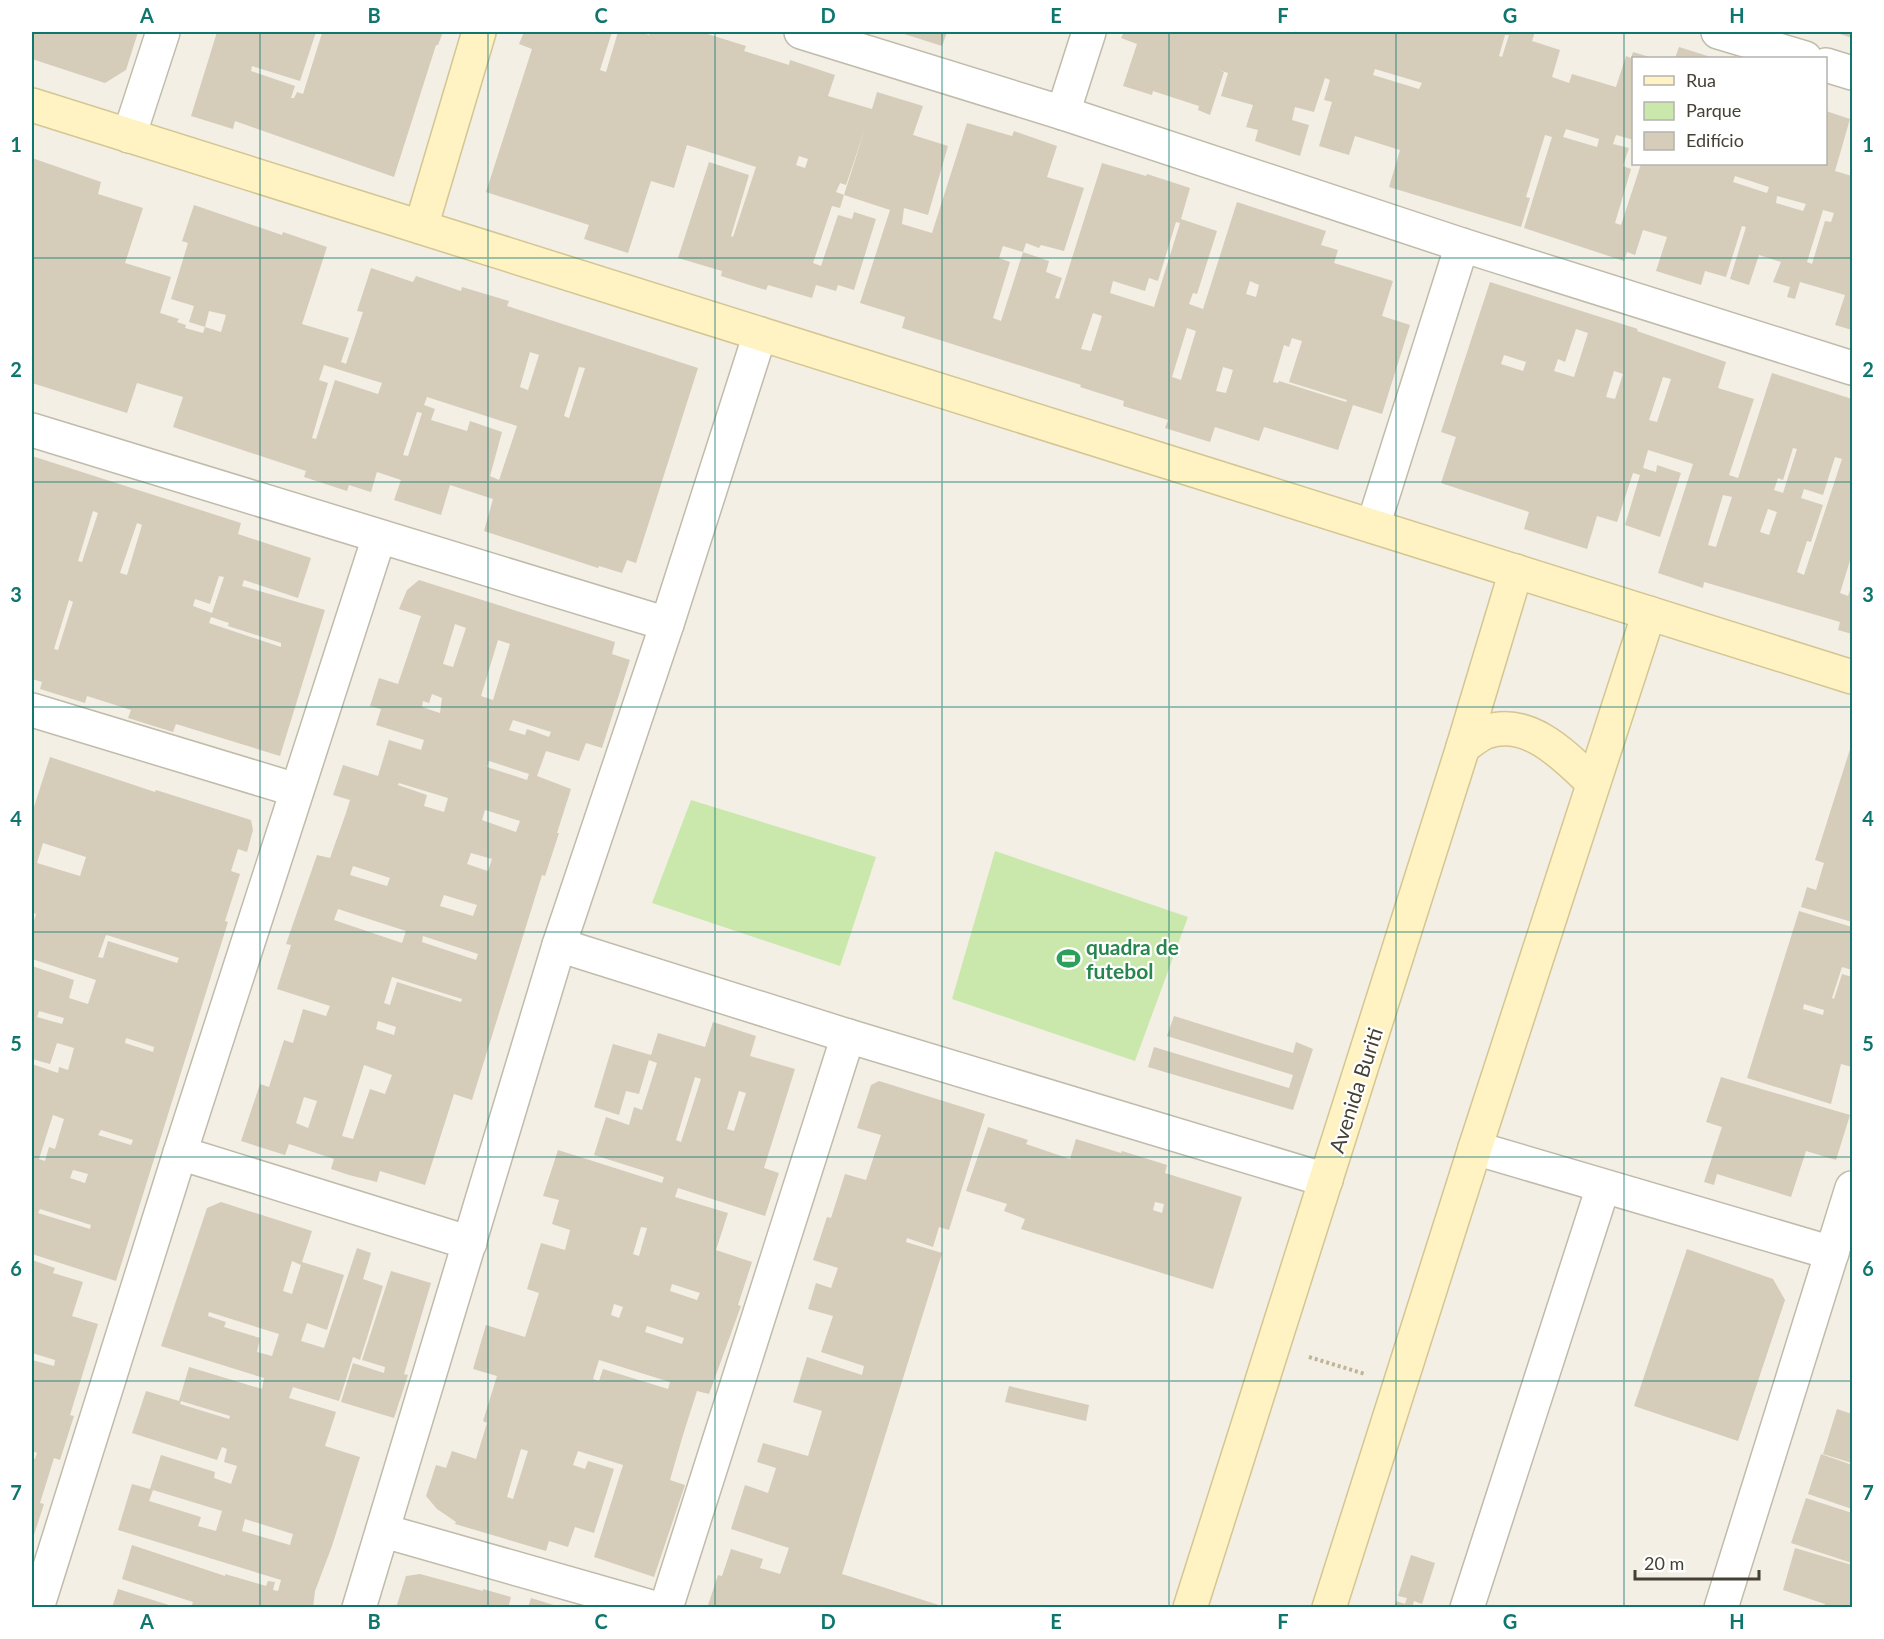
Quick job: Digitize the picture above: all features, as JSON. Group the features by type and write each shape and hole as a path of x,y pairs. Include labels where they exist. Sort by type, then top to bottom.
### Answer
{"street":[{"path":"129,136 163,32"},
{"path":"421,227 479,32"},
{"path":"801,32 1063,113 1462,245 1852,368"},
{"path":"1063,113 1089,32"},
{"path":"1718,32 1802,57"},
{"path":"1827,65 1852,73"},
{"path":"32,105 1852,677"},
{"path":"1373,526 1462,245"},
{"path":"359,1608 559,945 667,624 760,334"},
{"path":"32,429 667,624"},
{"path":"38,1608 180,1153 379,537"},
{"name":"Avenida Buriti","path":"1190,1608 1463,747 1516,571"},
{"path":"1329,1608 1475,1148 1649,613"},
{"path":"32,710 296,790"},
{"path":"1463,747 1485,732 1502,729 1524,732 1548,742 1593,783"},
{"path":"559,945 848,1036 1326,1179"},
{"path":"666,1608 848,1036"},
{"path":"1475,1148 1832,1253"},
{"path":"180,1153 470,1243"},
{"path":"1467,1608 1603,1187"},
{"path":"1721,1608 1852,1188"},
{"path":"384,1531 655,1608"}],"path":[{"path":"1273,1346 1400,1385"}],"green space":[{"path":"691,800 876,857 840,966 652,903"},
{"name":"quadra de futebol","path":"995,851 1188,917 1135,1061 952,999"}],"building":[{"path":"32,32 138,32 126,70 105,83 32,59"},
{"path":"217,32 316,32 300,81 252,66 251,71 295,86 291,98 294,98 297,92 303,94 322,33 318,32 443,32 436,45 394,177 235,121 233,129 191,116"},
{"path":"524,32 612,32 600,70 606,72 618,32 640,32 649,35 650,32 698,34 701,32 746,46 744,51 789,65 790,60 835,75 828,96 872,109 877,92 923,106 913,135 948,146 928,215 904,208 902,224 932,233 967,123 1012,136 1014,131 1057,146 1047,177 1084,188 1064,251 1041,245 1039,248 1026,243 1023,252 1049,261 1046,272 1062,278 1055,298 1059,299 1102,163 1190,188 1181,219 1217,231 1197,294 1193,293 1189,304 1203,309 1237,202 1326,231 1321,245 1338,250 1334,263 1393,281 1382,316 1410,325 1382,414 1353,405 1338,450 1264,427 1259,441 1215,427 1210,442 1165,428 1168,420 1123,406 1124,401 1080,387 1081,385 902,328 905,317 860,303 890,210 844,195 840,208 832,206 813,263 821,266 838,215 852,219 854,212 876,219 854,290 838,285 836,291 816,285 812,298 768,285 766,290 721,276 722,271 678,258 709,162 749,175 731,236 733,237 756,167 687,145 674,188 651,181 628,253 584,239 589,225 486,192 532,49 519,44","holes":["865,129 844,195 836,192 840,183 846,185","799,156 808,159 805,168 796,165","1176,222 1180,223 1154,307 1110,293 1113,281 1145,291 1149,278 1158,281","1003,246 1023,252 1001,321 993,318 1010,262 999,258","1250,281 1259,285 1256,297 1246,294","1093,313 1102,316 1091,351 1081,349","1187,328 1196,331 1181,380 1172,377","1292,338 1302,341 1289,382 1347,400 1346,402 1279,381 1278,383 1273,382 1284,345 1289,347","1223,367 1233,370 1226,393 1216,391"]},
{"path":"898,32 947,32 942,46"},
{"path":"1124,32 1339,32 1345,34 1346,32 1535,32 1532,41 1560,50 1552,77 1569,83 1572,74 1616,87 1626,56 1631,58 1633,52 1650,57 1632,57 1632,139 1616,135 1613,144 1629,148 1623,166 1631,169 1615,223 1621,225 1641,165 1827,165 1827,111 1850,119 1835,171 1852,176 1852,330 1835,325 1845,295 1800,282 1795,299 1787,297 1790,287 1773,282 1781,262 1759,255 1749,285 1730,279 1746,227 1742,226 1726,277 1705,271 1701,285 1656,271 1667,237 1643,230 1635,255 1627,252 1624,261 1524,228 1552,137 1545,135 1526,197 1530,198 1521,227 1389,187 1400,150 1355,136 1349,155 1319,146 1332,102 1324,100 1330,80 1325,78 1314,112 1295,107 1292,120 1309,125 1300,156 1255,141 1258,130 1246,127 1253,105 1221,96 1228,73 1216,69 1224,72 1210,115 1198,110 1199,106 1153,91 1152,95 1123,86 1137,44 1121,38","holes":["1505,35 1509,35 1502,57 1499,56","1375,69 1422,83 1419,89 1373,75","1566,129 1599,139 1597,147 1563,137","1735,176 1769,187 1767,193 1733,182","1777,196 1806,204 1803,211 1776,203","1823,210 1834,213 1831,222 1825,221 1812,264 1807,262"]},
{"path":"1834,32 1852,32 1852,38"},
{"path":"1679,47 1711,57 1675,57"},
{"path":"32,158 101,182 98,194 143,208 125,263 171,277 160,313 179,319 177,322 186,325 185,328 203,333 205,327 189,322 194,306 171,299 188,243 182,241 194,205 282,235 283,232 327,247 302,324 349,338 341,362 346,364 363,312 357,311 371,268 413,282 416,276 461,291 462,287 509,301 507,306 698,368 636,563 627,560 622,573 599,566 598,568 484,531 493,499 450,485 441,515 394,500 401,480 377,472 371,492 349,485 347,491 304,477 306,471 173,427 183,397 137,383 127,413 32,383 32,279 34,273 32,272","holes":["209,311 226,315 221,332 205,327","530,352 539,355 528,390 520,387","324,365 382,383 378,394 335,380 316,439 312,438 328,383 319,380","579,367 585,368 569,418 564,416","427,397 517,426 499,480 490,476 502,432 470,421 467,431 431,420 435,409 424,405","417,412 422,413 408,456 403,455"]},
{"path":"1490,282 1638,329 1637,331 1726,362 1718,388 1754,399 1729,475 1738,478 1772,373 1852,399 1852,554 1840,593 1848,596 1852,584 1852,634 1838,630 1840,622 1704,582 1703,588 1658,573 1693,464 1648,450 1643,468 1656,472 1657,465 1681,473 1660,537 1625,525 1640,475 1633,473 1617,522 1597,516 1587,549 1524,529 1529,512 1441,483 1456,437 1441,432","holes":["1576,329 1588,333 1574,377 1554,371 1558,359 1565,362","1504,355 1526,362 1523,371 1501,364","1614,371 1623,374 1615,399 1606,397","1663,377 1671,379 1657,422 1649,420","1793,448 1797,449 1783,493 1774,490 1778,478 1783,480","1835,457 1842,459 1804,575 1797,572 1807,541 1811,542 1823,505 1801,498 1804,489 1823,495","1723,495 1732,497 1716,547 1708,545","1768,509 1777,512 1769,535 1760,532"]},
{"path":"32,456 241,523 238,534 311,558 298,598 244,580 242,586 325,610 280,756 176,724 173,732 128,718 131,710 87,696 85,703 40,689 42,682 32,679","holes":["93,511 98,513 82,562 78,561","137,523 142,525 127,575 120,573","219,576 224,577 212,613 193,606 195,599 210,604","69,600 73,602 58,650 54,649","211,617 229,623 228,626 281,643 281,647 209,623"]},
{"path":"419,580 615,642 612,654 630,660 602,748 586,743 579,761 546,751 537,776 571,789 557,833 559,833 545,876 542,875 472,1100 454,1094 425,1185 380,1171 377,1182 349,1175 331,1169 334,1159 289,1144 285,1155 241,1141 260,1084 269,1087 284,1040 293,1043 303,1009 326,1016 330,1006 277,989 291,945 286,944 317,855 330,858 350,800 333,795 343,765 378,776 389,740 421,750 424,740 376,725 381,709 370,706 379,678 398,684 421,616 399,609 407,590","holes":["455,624 466,628 453,667 443,664","498,640 510,644 493,700 481,696","432,694 442,698 440,713 422,707 423,701 429,703","513,720 551,732 549,737 527,729 525,735 509,730","489,761 529,774 527,780 487,767","399,783 448,798 444,812 424,806 427,795 398,785","485,810 520,821 516,832 482,820","471,853 492,859 488,871 467,864","353,866 390,878 387,886 350,875","444,895 477,905 473,916 440,906","338,909 406,931 402,943 334,920","423,936 478,954 476,960 422,942","392,977 462,999 461,1002 397,982 390,1005 384,1003","378,1021 396,1027 394,1035 376,1029","364,1065 392,1075 385,1094 370,1089 353,1139 342,1136","304,1097 317,1101 308,1128 296,1123"]},
{"path":"1852,743 1852,922 1801,907 1807,887 1816,890 1824,863 1815,860"},
{"path":"50,757 155,792 156,790 251,820 253,830 247,852 238,849 231,871 240,874 225,921 228,922 116,1281 32,1254 32,1064 58,1073 59,1067 68,1070 74,1048 57,1043 50,1064 32,1059 32,966 74,980 69,998 88,1004 96,980 32,959 32,927 36,914 32,912 32,813","holes":["43,843 86,857 80,876 37,863","106,935 179,958 177,963 108,941 103,958 98,957","39,1011 64,1018 62,1024 37,1017","126,1038 154,1047 153,1052 125,1043","53,1115 64,1119 55,1149 49,1147 45,1161 39,1159","101,1130 133,1140 131,1145 98,1135","73,1170 88,1174 85,1183 70,1178","40,1209 91,1225 90,1229 38,1213"]},
{"path":"1799,911 1852,927 1852,970 1842,967 1832,998 1834,999 1842,974 1852,977 1852,1067 1841,1064 1831,1104 1747,1078","holes":["1804,1004 1824,1010 1823,1015 1803,1009"]},
{"path":"1174,1016 1293,1053 1296,1042 1313,1049 1293,1110 1148,1067 1154,1047 1289,1088 1293,1075 1167,1036"},
{"path":"713,1022 756,1036 750,1056 795,1069 764,1168 779,1173 765,1216 678,1188 675,1197 728,1213 716,1250 752,1262 738,1305 741,1306 709,1394 697,1391 683,1435 670,1480 685,1485 654,1577 594,1557 623,1465 578,1451 573,1465 585,1469 588,1461 614,1469 594,1533 575,1527 568,1547 549,1541 546,1551 455,1524 456,1522 437,1509 426,1496 436,1465 446,1468 452,1451 476,1459 487,1423 483,1421 497,1376 473,1369 486,1325 525,1337 539,1293 527,1289 541,1243 565,1250 570,1230 552,1224 559,1200 543,1196 558,1150 662,1183 664,1177 594,1155 606,1117 629,1125 634,1107 642,1110 657,1063 649,1060 639,1094 626,1091 619,1115 594,1107 613,1044 651,1055 658,1033 705,1047","holes":["695,1077 701,1079 681,1142 676,1140","739,1091 746,1093 734,1131 727,1129","641,1227 647,1228 639,1256 633,1254","672,1284 700,1293 697,1300 670,1291","614,1304 623,1307 619,1318 611,1315","647,1326 684,1338 682,1344 645,1332","599,1360 670,1382 668,1389 603,1369 599,1381 593,1379","521,1449 528,1451 513,1499 507,1497"]},
{"path":"1721,1077 1850,1115 1836,1160 1806,1151 1791,1197 1717,1174 1714,1185 1704,1182 1722,1127 1706,1122"},
{"path":"879,1081 985,1114 949,1230 939,1227 933,1247 907,1238 906,1242 942,1253 842,1574 948,1608 707,1608 718,1575 722,1576 731,1549 763,1559 760,1568 780,1574 789,1548 731,1529 745,1485 768,1493 776,1468 757,1462 763,1443 808,1456 822,1411 793,1402 807,1357 862,1375 864,1366 821,1352 833,1316 808,1309 816,1283 831,1288 838,1268 813,1260 827,1217 831,1218 845,1174 866,1180 881,1135 857,1128 871,1085"},
{"path":"988,1127 1028,1140 1026,1144 1070,1159 1076,1139 1121,1153 1122,1151 1167,1165 1165,1173 1242,1197 1213,1289 1021,1229 1025,1219 1004,1211 1007,1204 966,1191","holes":["1155,1202 1164,1204 1162,1213 1153,1210"]},
{"path":"221,1202 312,1231 302,1262 344,1275 327,1330 307,1323 301,1341 324,1348 357,1248 371,1253 363,1279 383,1286 360,1360 353,1357 339,1401 293,1387 289,1398 336,1412 325,1446 360,1457 315,1591 313,1608 191,1608 193,1602 122,1579 132,1545 225,1576 225,1574 266,1586 268,1581 275,1582 273,1590 278,1591 281,1580 118,1530 132,1484 150,1489 161,1455 215,1472 214,1478 231,1484 237,1466 224,1462 227,1449 222,1447 217,1460 132,1433 146,1391 179,1401 189,1367 262,1389 264,1378 161,1346 207,1208","holes":["292,1261 301,1265 292,1294 283,1291","209,1312 279,1334 272,1356 257,1352 260,1338 224,1327 226,1322 208,1316","181,1401 230,1416 229,1419 180,1404","153,1490 222,1511 216,1531 198,1526 201,1517 149,1501","245,1519 293,1534 290,1545 242,1531"]},
{"path":"1687,1249 1773,1279 1785,1300 1738,1441 1634,1406"},
{"path":"32,1260 55,1268 53,1273 83,1282 72,1316 98,1324 70,1415 74,1416 60,1460 54,1458 40,1503 44,1504 32,1541 32,1458 35,1459 37,1453 32,1451 32,1360 54,1366 55,1360 32,1353"},
{"path":"391,1271 431,1283 404,1374 408,1375 394,1418 341,1402 353,1363 384,1373 385,1367 362,1360"},
{"path":"1009,1386 1089,1405 1086,1421 1005,1402"},
{"path":"1837,1409 1852,1414 1852,1463 1823,1454"},
{"path":"1821,1454 1852,1465 1852,1509 1808,1494"},
{"path":"1806,1498 1852,1513 1852,1563 1791,1543"},
{"path":"1795,1548 1852,1565 1852,1608 1824,1608 1825,1604 1783,1590"},
{"path":"1411,1555 1435,1563 1422,1604 1414,1601 1412,1608 1394,1608 1396,1601 1405,1604 1407,1598 1398,1596"},
{"path":"420,1574 511,1597 508,1608 396,1608 406,1576"},
{"path":"118,1589 175,1607 175,1608 112,1608"},
{"path":"531,1598 560,1607 560,1608 528,1608"}],"place":[{"name":"quadra de futebol","path":"1068,958"}]}
